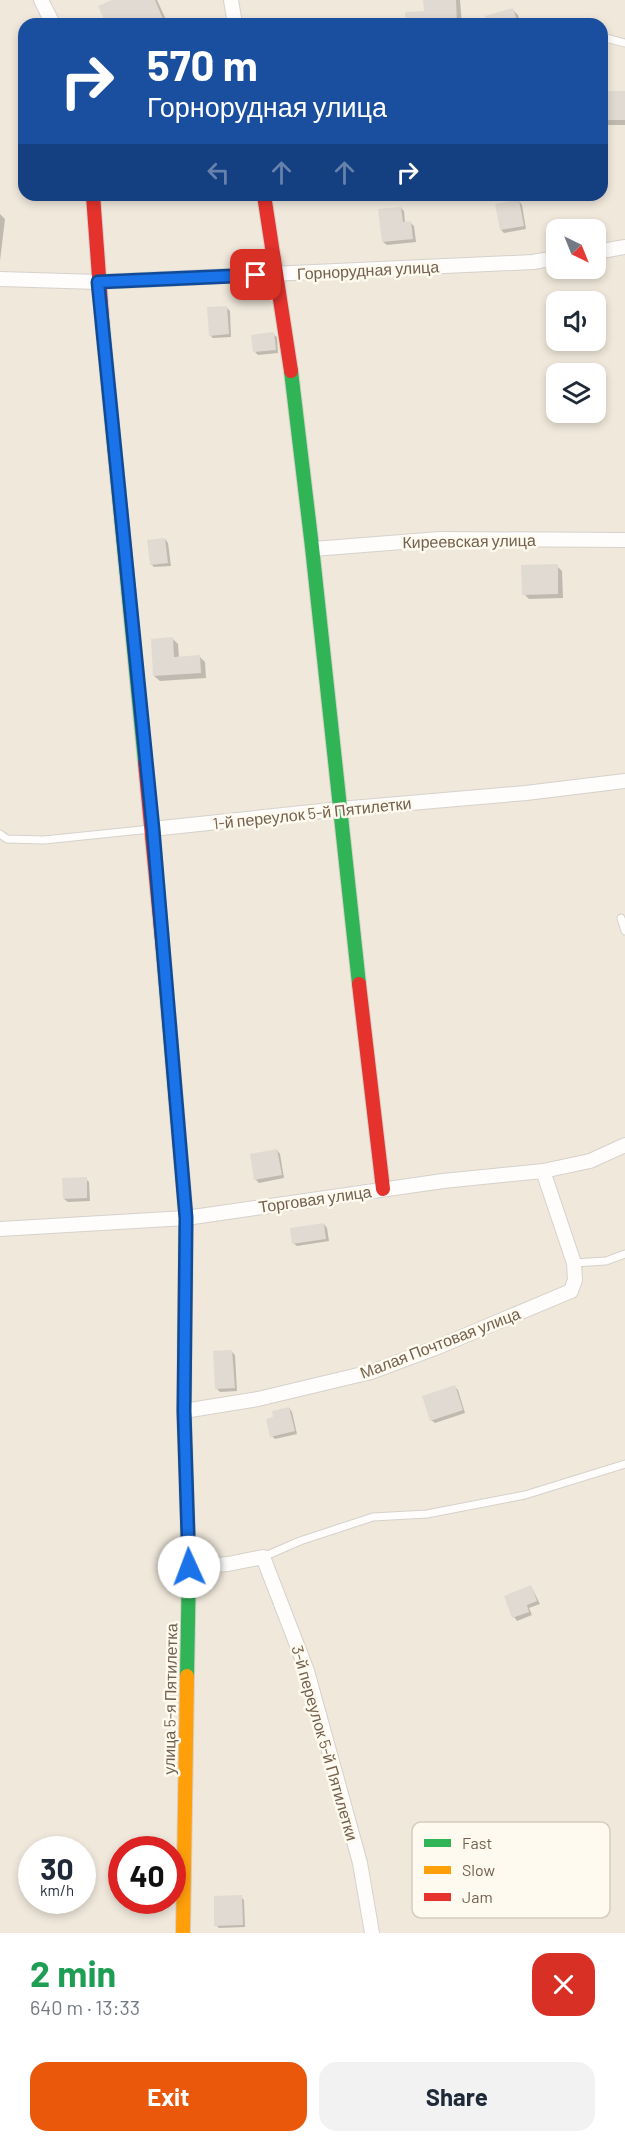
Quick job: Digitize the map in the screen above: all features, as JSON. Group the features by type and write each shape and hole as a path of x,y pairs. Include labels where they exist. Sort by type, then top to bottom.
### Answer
{"street":[{"path":"40,0 50,18"},
{"path":"231,0 234,18"},
{"name":"улица 5-я Пятилетка","path":"93,201 98,282 153,829 186,1218 184,1411 189,1567 183,1933"},
{"path":"265,201 278,274 313,549 383,1189"},
{"path":"606,250 625,247"},
{"name":"Горнорудная улица","path":"0,279 98,282 546,260"},
{"name":"Киреевская улица","path":"313,549 440,539 625,540"},
{"name":"1-й переулок 5-й Пятилетки","path":"153,829 340,809 526,793 625,781"},
{"name":"Торговая улица","path":"0,1229 186,1218 443,1181 543,1171 590,1161 625,1145"},
{"name":"Малая Почтовая улица","path":"184,1411 258,1399 360,1375 438,1347 571,1291 575,1280 574,1263 543,1171"},
{"path":"189,1567 228,1564 263,1557"},
{"name":"3-й переулок 5-й Пятилетки","path":"263,1557 307,1671 360,1863 372,1933"}],"lane":[{"path":"608,39 625,44"},
{"name":"1-й переулок 5-й Пятилетки","path":"0,834 7,839 44,840 153,829"},
{"path":"621,918 625,931"},
{"path":"574,1263 606,1261 625,1254"},
{"path":"263,1557 300,1541 373,1516 427,1514 525,1495 625,1464"}],"shaded area":[{"path":"0,0 625,0 625,1933 0,1933"}],"building":[{"path":"112,0 155,0 162,18 103,18 98,6"},
{"path":"423,0 456,0 457,18 406,18 405,12 424,11"},
{"path":"513,8 516,18 486,18 485,16"},
{"path":"608,91 625,91 625,120 608,120"},
{"path":"519,201 524,226 500,230 495,204"},
{"path":"401,207 403,222 411,221 413,239 382,242 378,209"},
{"path":"227,306 229,334 209,336 207,307"},
{"path":"274,332 276,350 253,352 251,335"},
{"path":"165,538 168,563 150,565 147,540"},
{"path":"558,564 558,594 522,595 521,565"},
{"path":"173,637 174,657 200,655 201,673 153,676 151,639"},
{"path":"277,1149 282,1175 254,1180 250,1154"},
{"path":"87,1177 87,1198 63,1199 62,1178"},
{"path":"324,1223 326,1239 292,1244 290,1228"},
{"path":"232,1350 235,1388 215,1389 213,1351"},
{"path":"455,1385 463,1410 430,1421 422,1396"},
{"path":"289,1407 295,1431 270,1437 266,1419 273,1417 272,1411"},
{"path":"531,1585 537,1601 527,1605 529,1612 512,1618 504,1596"},
{"path":"242,1895 243,1925 214,1926 214,1896"}],"traffic: fast":[{"path":"103,331 145,763"},
{"path":"291,371 359,984"},
{"path":"163,951 186,1218 184,1411 189,1567 187,1676"}],"traffic: slow":[{"path":"183,1933 187,1676"}],"traffic: jam":[{"path":"93,201 103,331"},
{"path":"265,201 291,371"},
{"path":"145,763 163,951"},
{"path":"359,984 383,1189"}],"route":[{"path":"189,1567 184,1411 186,1218 153,829 98,282 256,275"}]}
